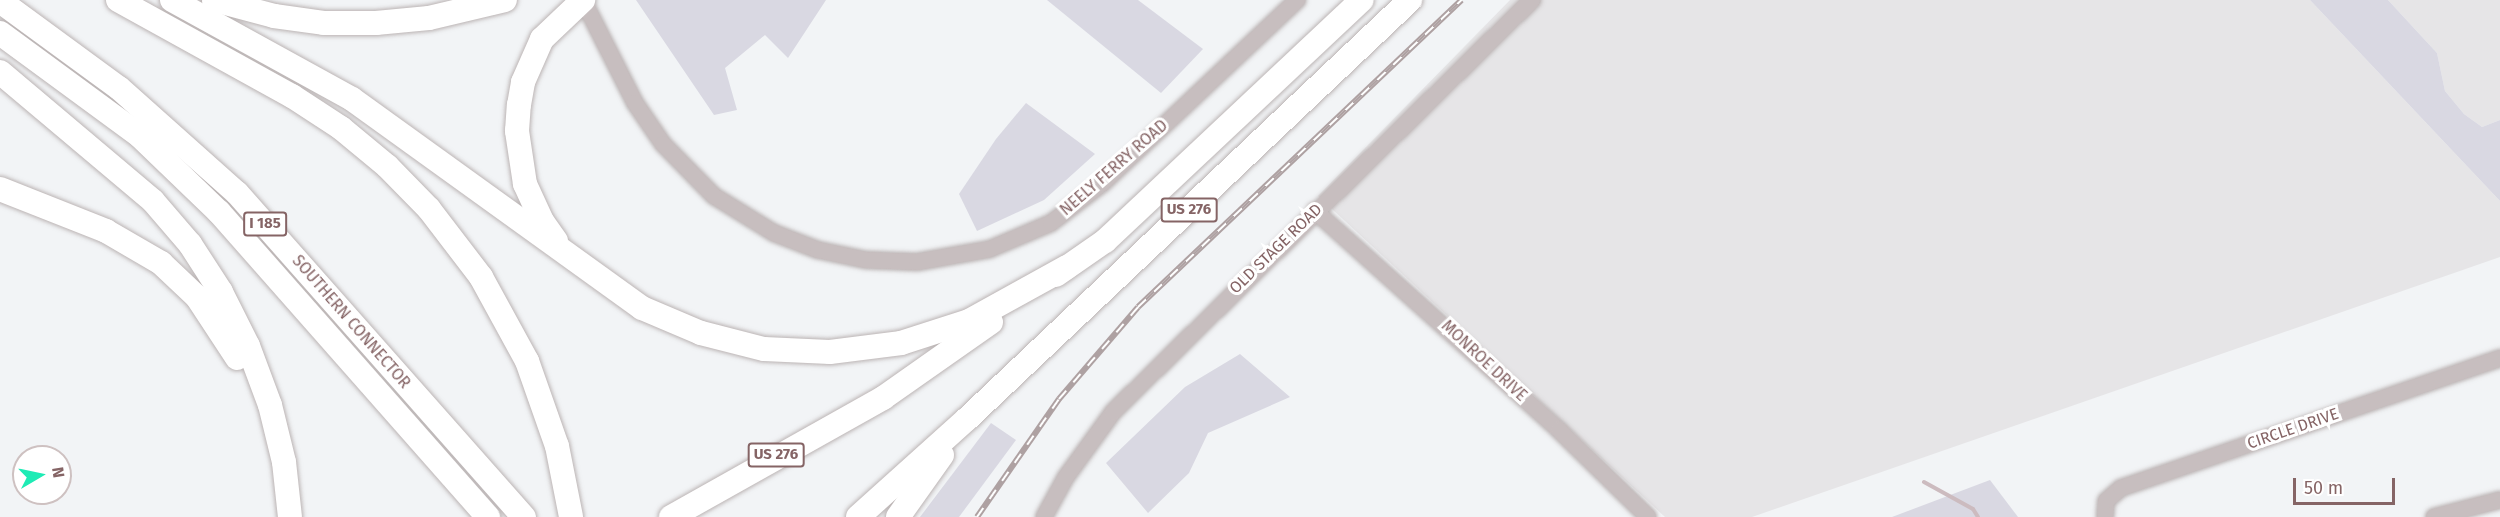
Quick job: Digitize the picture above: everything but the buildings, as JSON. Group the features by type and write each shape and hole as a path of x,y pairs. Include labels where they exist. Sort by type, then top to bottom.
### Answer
{"highway":[{"path":"118,0 262,78 341,128 387,166 429,209 481,277 527,361 557,446 571,517"},
{"path":"172,0 352,99 586,270 642,308 701,333 764,349 830,352 901,343 969,321 1068,267"},
{"path":"214,0 284,17 376,24 429,18 505,0"},
{"path":"583,0 550,28 534,52 523,82 517,131 520,165 529,197 549,233 586,270"},
{"name":"US 276","path":"671,517 883,398 1105,241 1362,0"},
{"name":"US 276","path":"858,517 968,419 1410,0"},
{"name":"SOUTHERN CONNECTOR","path":"0,1 118,88 237,194 493,485 524,517"},
{"name":"SOUTHERN CONNECTOR","path":"0,33 140,136 219,212 483,512"},
{"path":"0,72 153,201 209,273 248,346 270,405 284,462 290,517"},
{"path":"0,189 135,246 161,263 197,297 236,355 253,398 268,454 276,517"},
{"path":"898,517 968,419"}],"street":[{"name":"NEELY FERRY ROAD","path":"583,0 635,103 670,153 714,196 774,233 818,250 866,260 917,262 990,249 1051,223 1103,183 1297,0"},
{"name":"OLD STAGE ROAD","path":"1044,517 1066,477 1113,412 1532,0"},
{"name":"MONROE DRIVE","path":"1315,211 1559,430 1648,517"},
{"name":"CIRCLE DRIVE","path":"2105,517 2106,501 2121,488 2500,358"},
{"path":"2434,517 2500,500"}],"shaded area":[{"path":"636,0 826,0 788,58 765,35 725,68 737,110 714,115"},
{"path":"1047,0 1138,0 1203,49 1161,93"},
{"path":"1510,0 2310,0 2500,201 2500,257 1752,517 1665,517 1318,196"},
{"path":"2310,0 2388,0 2437,53 2445,91 2464,114 2482,127 2500,120 2500,201"},
{"path":"2388,0 2500,0 2500,120 2482,127 2464,114 2445,91 2437,53"},
{"path":"1026,103 1095,154 1044,200 977,231 959,194 996,139"},
{"path":"1240,354 1290,397 1208,433 1189,473 1148,513 1106,463 1185,387"},
{"path":"991,423 1016,440 959,517 920,517"},
{"path":"1990,480 2018,517 1892,517"}],"waterway":[{"path":"1924,482 1973,509 1978,517"}],"railway":[{"path":"977,517 1059,399 1138,307 1461,0"}]}
